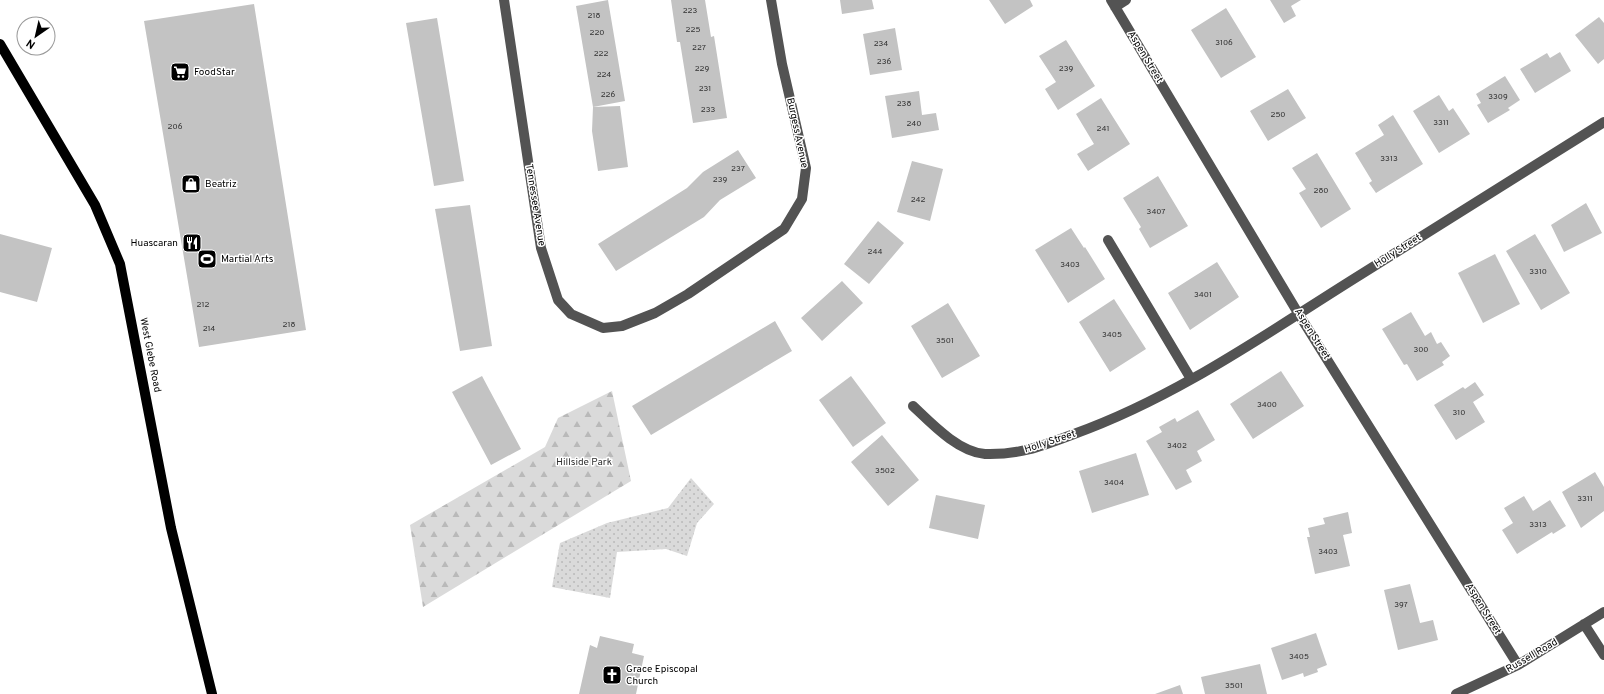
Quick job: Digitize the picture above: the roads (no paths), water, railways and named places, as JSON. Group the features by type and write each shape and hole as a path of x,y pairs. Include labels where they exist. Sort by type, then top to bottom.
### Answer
{"main road":[{"name":"West Glebe Road","path":"0,44 95,205 120,264 171,528 212,694"}],"street":[{"name":"Tennessee Avenue","path":"504,0 541,248 558,300 571,314 603,328 622,326 655,313"},
{"name":"Burgess Avenue","path":"655,313 688,294 784,229 802,199 806,168 782,64 771,0"},
{"path":"1113,3 1126,0"},
{"name":"Aspen Street","path":"1113,3 1298,313 1518,665"},
{"name":"Holly Street","path":"913,406 949,438 982,454 1029,451 1106,422 1165,394 1191,379 1604,122"},
{"path":"1108,240 1191,379"},
{"name":"Russell Road","path":"1456,694 1518,665 1604,612"},
{"path":"1584,624 1604,655"}],"place":[{"name":"FoodStar","path":"180,72"},
{"name":"Beatriz","path":"191,184"},
{"name":"Huascaran","path":"192,243"},
{"name":"Martial Arts","path":"207,259"},
{"name":"Grace Episcopal Church","path":"612,675"}],"park label":[{"name":"Hillside Park","path":"584,462"}]}
